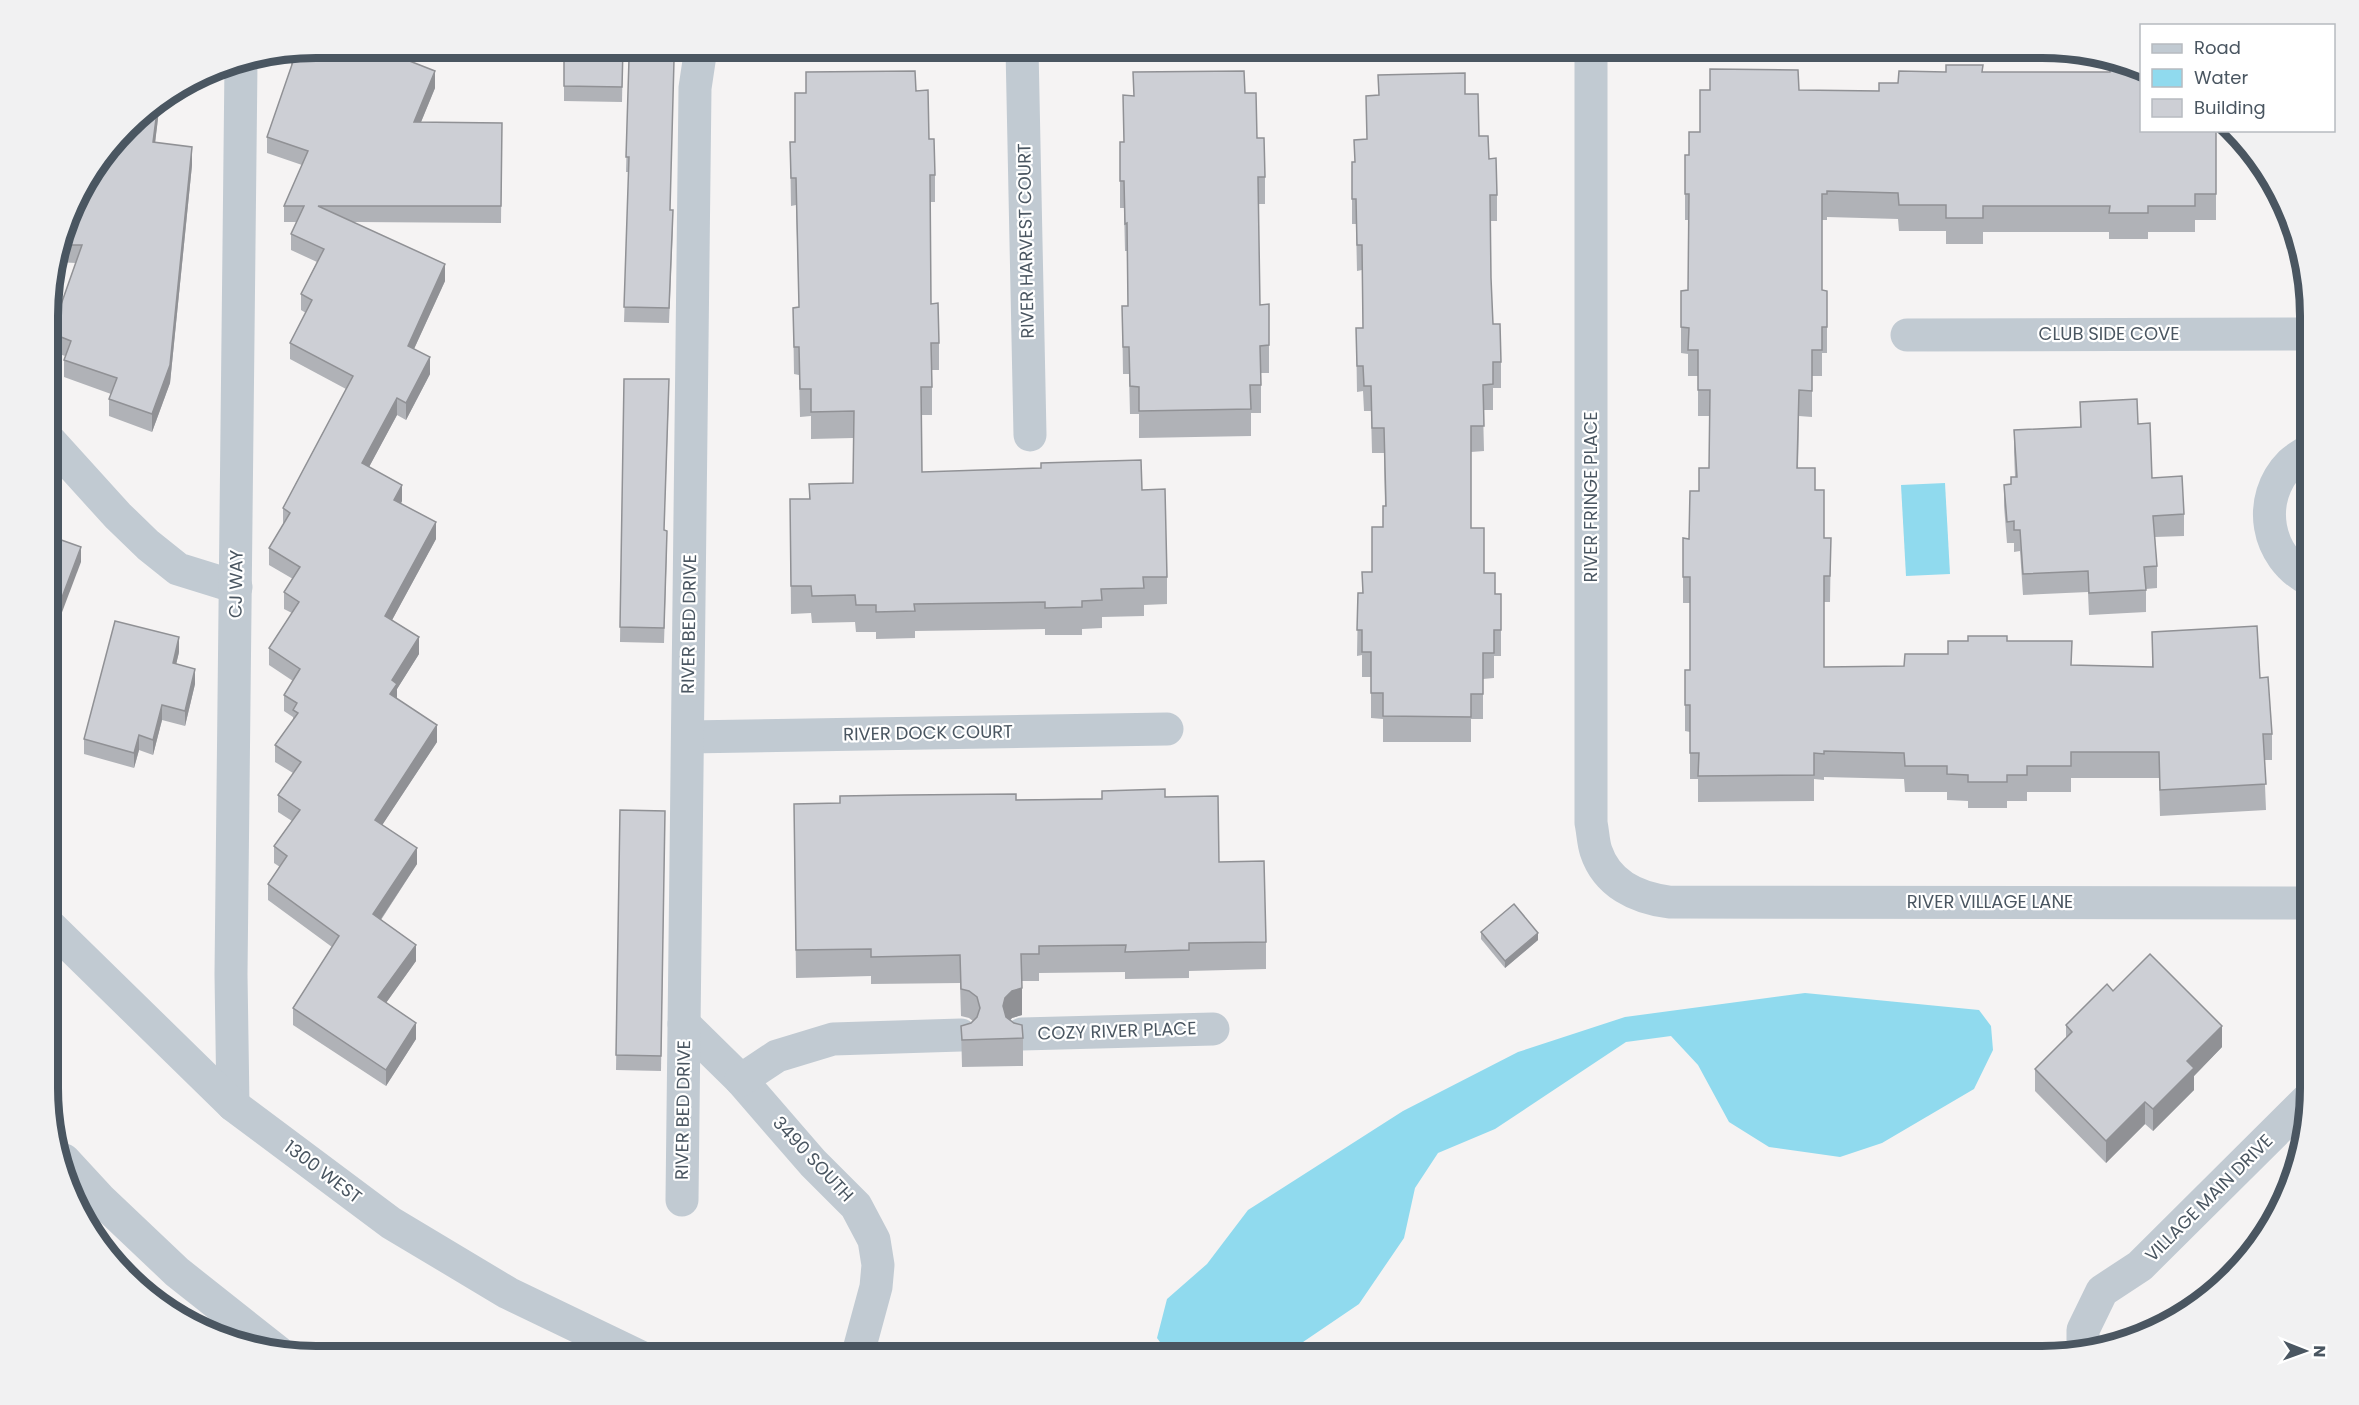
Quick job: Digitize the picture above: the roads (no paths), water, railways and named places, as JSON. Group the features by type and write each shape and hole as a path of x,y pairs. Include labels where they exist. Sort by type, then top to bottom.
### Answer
{"street":[{"name":"RIVER BED DRIVE","path":"682,1200 696,87 700,58"},
{"name":"RIVER HARVEST COURT","path":"1022,58 1030,435"},
{"name":"RIVER FRINGE PLACE","path":"1591,58 1591,823 1595,850 1606,871 1626,889 1647,899 1669,902"},
{"name":"CJ WAY","path":"233,1105 231,974 241,70"},
{"name":"CLUB SIDE COVE","path":"1908,335 2300,334"},
{"path":"58,450 118,516 147,545 178,570 236,587"},
{"path":"2300,457 2291,463 2277,483 2269,507 2270,532 2281,556 2300,575"},
{"name":"RIVER DOCK COURT","path":"688,737 1167,729"},
{"name":"RIVER VILLAGE LANE","path":"1669,902 2300,903"},
{"name":"1300 WEST","path":"58,934 233,1105 391,1223 508,1293 618,1346"},
{"name":"3490 SOUTH","path":"684,1024 741,1080 813,1163 856,1206 874,1240 878,1265 876,1287 859,1346"},
{"name":"COZY RIVER PLACE","path":"1022,1034 1213,1029"},
{"path":"741,1080 777,1056 834,1039 961,1035"},
{"name":"VILLAGE MAIN DRIVE","path":"2083,1343 2083,1330 2102,1291 2139,1266 2300,1108"},
{"path":"71,1168 177,1272 265,1342"}],"water":[{"path":"1945,483 1950,574 1906,576 1901,485"},
{"path":"1805,993 1979,1010 1991,1026 1993,1050 1974,1089 1882,1143 1840,1157 1769,1147 1729,1122 1698,1065 1671,1036 1626,1042 1495,1129 1438,1153 1415,1188 1404,1238 1359,1304 1303,1342 1296,1346 1163,1346 1157,1338 1167,1299 1207,1264 1248,1210 1403,1111 1518,1052 1625,1017"}]}
